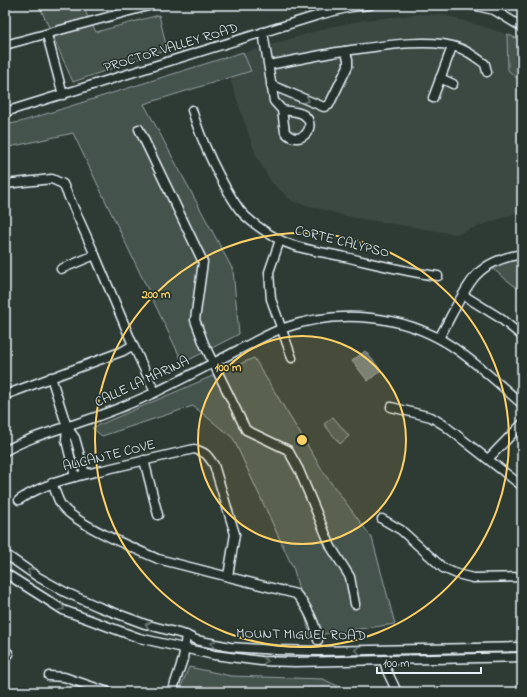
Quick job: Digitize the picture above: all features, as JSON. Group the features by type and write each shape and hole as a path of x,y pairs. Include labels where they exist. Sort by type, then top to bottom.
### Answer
{"street":[{"path":"5,45 47,35 152,5"},
{"name":"PROCTOR VALLEY ROAD","path":"5,112 322,14 351,6 370,5"},
{"path":"472,5 494,10 522,27"},
{"path":"263,32 274,101 282,110"},
{"path":"47,35 63,95"},
{"path":"268,65 345,51 391,45 436,44 459,48 485,64 487,72"},
{"path":"432,98 452,47"},
{"path":"271,85 324,107 329,105 348,66 348,59 345,51"},
{"path":"440,78 453,84"},
{"name":"CORTE CALYPSO","path":"192,110 197,127 219,175 240,210 253,222 280,240 302,248 409,272 438,276"},
{"path":"139,129 203,262 196,320 204,344 246,430 288,450 299,470 331,547 350,577 355,604"},
{"path":"5,184 52,179 63,184 96,255 133,345 155,392"},
{"path":"280,240 269,272 271,300 292,358"},
{"path":"439,338 473,279 486,268 504,258 522,254"},
{"path":"61,268 96,255"},
{"path":"463,295 500,318 522,336"},
{"name":"CALLE LA MARINA","path":"5,451 22,442 113,412 282,328 321,318 361,317 401,324 439,338 464,355 522,404"},
{"path":"6,392 123,351 133,345"},
{"path":"51,377 66,427 66,440 75,477"},
{"path":"391,407 430,417 444,425 522,486"},
{"path":"488,459 522,424"},
{"path":"66,427 75,438 85,474"},
{"name":"ALICANTE COVE","path":"19,500 26,495 52,484 85,474 194,449 203,452 208,455 214,465 235,534 235,543 228,576"},
{"path":"70,456 79,454"},
{"path":"144,460 158,515"},
{"path":"52,484 60,504 73,517 107,536 158,559 296,594 302,601 310,616 318,640"},
{"path":"382,519 402,530 443,568 450,571 473,578 522,577"},
{"name":"MOUNT MIGUEL ROAD","path":"5,554 38,577 65,592 99,607 145,624 186,635 196,640 230,647 326,651 522,647"},
{"name":"MOUNT MIGUEL ROAD","path":"5,573 63,610 139,638 214,655 261,661 295,662 522,657"},
{"path":"172,692 185,649 186,635"},
{"path":"384,660 387,671 397,692"},
{"path":"49,676 64,677 108,692"}],"shaded area":[{"path":"39,5 82,5 96,32 159,15 167,49 73,82"},
{"path":"422,14 444,15 507,34 508,70 522,83 522,211 456,234 350,217 292,201 272,183 257,158 241,112 230,78 251,71 244,53 330,27 364,20"},
{"path":"507,34 522,41 522,83 508,70"},
{"path":"243,52 251,71 144,104 233,270 239,334 183,363 73,133 5,148 5,125 20,122"},
{"path":"516,259 522,259 522,292 493,269 499,265"},
{"path":"365,351 381,370 368,381 352,361"},
{"path":"254,358 326,476 372,538 395,624 310,636 294,570 233,438 193,406 102,436 92,428"},
{"path":"333,417 349,436 340,444 324,424"},
{"path":"189,667 231,676 323,679 350,692 179,692"}]}
